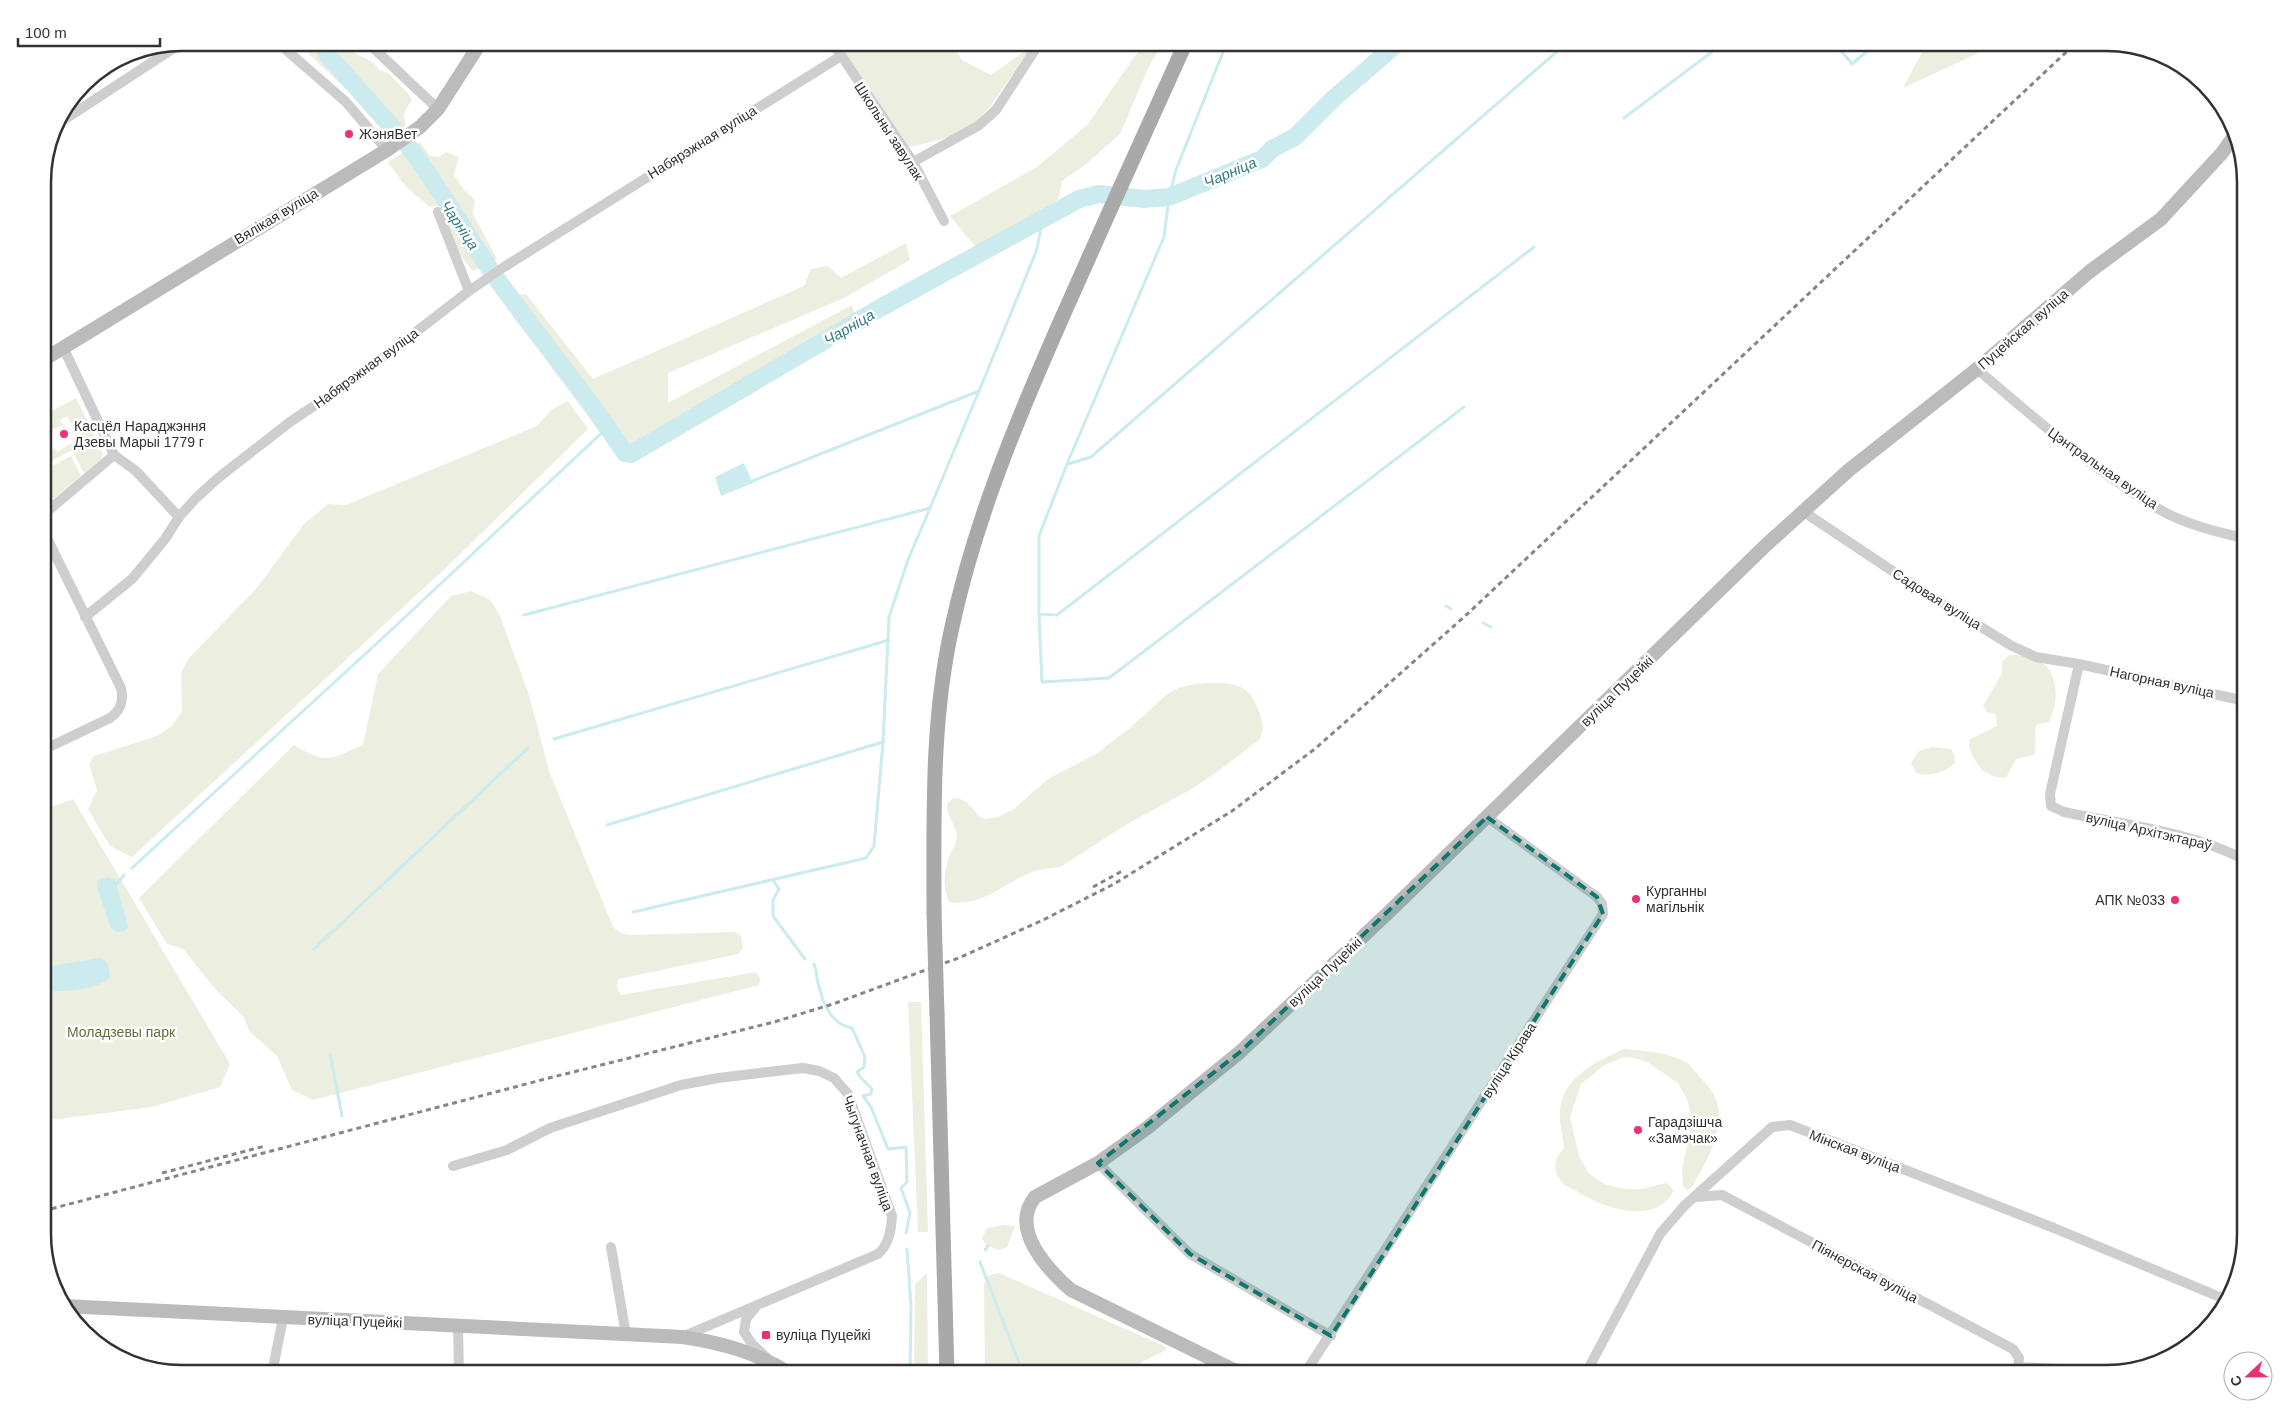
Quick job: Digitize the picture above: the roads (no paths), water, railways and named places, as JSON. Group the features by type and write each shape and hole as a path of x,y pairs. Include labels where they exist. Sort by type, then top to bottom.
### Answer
{"main road":[{"path":"947,1365 934,912 934,781 937,730 951,630 986,504 1012,432 1182,51"}],"street":[{"path":"287,51 346,102 387,150"},
{"path":"377,51 438,109"},
{"name":"Вялікая вуліца","path":"52,354 387,150 420,127 438,109 474,51"},
{"name":"Школьны завулак","path":"838,51 913,162 944,221"},
{"path":"913,162 978,126 996,110 1034,51"},
{"path":"70,116 168,52"},
{"name":"Набярэжная вуліца","path":"85,617 132,580 165,539 179,517 196,498 290,422 360,375 469,290 841,56"},
{"name":"Пуцейская вуліца","path":"1804,512 1849,470 1977,369 2089,272 2161,219 2222,153 2230,142"},
{"path":"438,212 469,290"},
{"path":"63,347 114,455 136,471 179,517"},
{"name":"Цэнтральная вуліца","path":"1977,369 2069,448 2153,506 2191,522 2236,535"},
{"path":"52,507 114,455"},
{"name":"Садовая вуліца","path":"1804,512 1927,594 2012,646 2036,657 2079,664"},
{"name":"вуліца Пуцейкі","path":"1229,1365 1071,1290 1051,1272 1040,1258 1031,1239 1027,1224 1028,1205 1035,1197 1098,1163 1159,1119 1240,1052 1390,911 1765,546 1804,512"},
{"path":"52,549 121,688 122,704 110,718 52,746"},
{"name":"Нагорная вуліца","path":"2079,664 2236,699"},
{"name":"вуліца Архітэктараў","path":"2079,664 2050,794 2052,806 2064,812 2184,837 2226,849 2237,855"},
{"name":"вуліца Кірава","path":"1311,1365 1602,914 1602,904 1598,897 1487,817"},
{"name":"Чыгуначная вуліца","path":"453,1166 507,1150 550,1128 681,1085 718,1078 803,1068 819,1071 834,1078 848,1094 892,1216 891,1229 886,1244 878,1254 683,1337"},
{"name":"Мінская вуліца","path":"1591,1365 1660,1234 1684,1206 1708,1183 1772,1127 1790,1125 2054,1228 2220,1297"},
{"path":"1098,1163 1190,1254 1331,1336"},
{"name":"Піянерская вуліца","path":"1696,1196 1722,1195 2013,1349 2019,1358 2017,1365"},
{"path":"611,1247 626,1335"},
{"name":"вуліца Пуцейкі","path":"74,1307 683,1337 733,1347 776,1365"},
{"path":"756,1307 746,1319 744,1332 752,1344 773,1363"},
{"path":"274,1365 283,1318"},
{"path":"458,1325 459,1365"}],"water":[{"path":"744,463 753,483 721,496 715,477"},
{"path":"109,877 115,880 128,926 125,931 117,932 111,929 97,887 97,881"},
{"path":"101,958 108,964 110,977 98,985 79,989 52,991 52,966"}],"waterway":[{"name":"Чарніца","path":"326,51 397,133"},
{"path":"1223,51 1176,170 1169,197 1164,237 1067,464 1039,536 1039,614 1042,682 1109,678 1464,407"},
{"name":"Чарніца","path":"408,146 432,179 499,282 595,409 625,453 631,454 880,308 1079,199 1099,194 1144,199 1169,197 1262,159 1272,149 1295,137 1333,99 1389,51"},
{"path":"1068,464 1091,457 1558,51"},
{"path":"1624,118 1713,51"},
{"path":"1841,51 1852,64 1867,51"},
{"path":"750,482 979,391 1036,252 1043,220"},
{"path":"1039,614 1057,615 1534,247"},
{"path":"524,615 930,508 979,391"},
{"path":"132,868 387,634 608,427"},
{"path":"633,912 866,858 874,846 883,742 889,617 908,560 930,508"},
{"path":"1446,606 1451,609"},
{"path":"1483,623 1491,627"},
{"path":"554,739 889,640"},
{"path":"607,825 883,742"},
{"path":"314,949 528,748"},
{"path":"116,885 124,875"},
{"path":"773,880 779,889 773,900 773,916 805,959"},
{"path":"814,964 824,1003 838,1022 852,1028 865,1057 864,1067 857,1072 872,1089 871,1094 863,1096 871,1107 888,1149 906,1147 907,1182 901,1188 910,1213 906,1233"},
{"path":"330,1054 342,1116"},
{"path":"985,1250 988,1246"},
{"path":"907,1249 911,1306 910,1365"},
{"path":"980,1262 1020,1365"}],"railway":[{"path":"52,1209 549,1078 774,1022 833,1004 961,957 1043,920 1114,884 1232,811 1316,748 1463,618 2067,51"},
{"path":"1093,887 1124,870"},
{"path":"162,1173 265,1146"}],"place":[{"name":"ЖэняВет","path":"349,134"},
{"name":"Касцёл Нараджэння Дзевы Марыі 1779 г","path":"64,434"},
{"name":"Курганны магільнік","path":"1636,899"},
{"name":"АПК №033","path":"2175,900"},
{"name":"Гарадзішча «Замэчак»","path":"1638,1130"},
{"name":"вуліца Пуцейкі","path":"766,1335"}],"park label":[{"name":"Моладзевы парк","path":"121,1032"}]}
